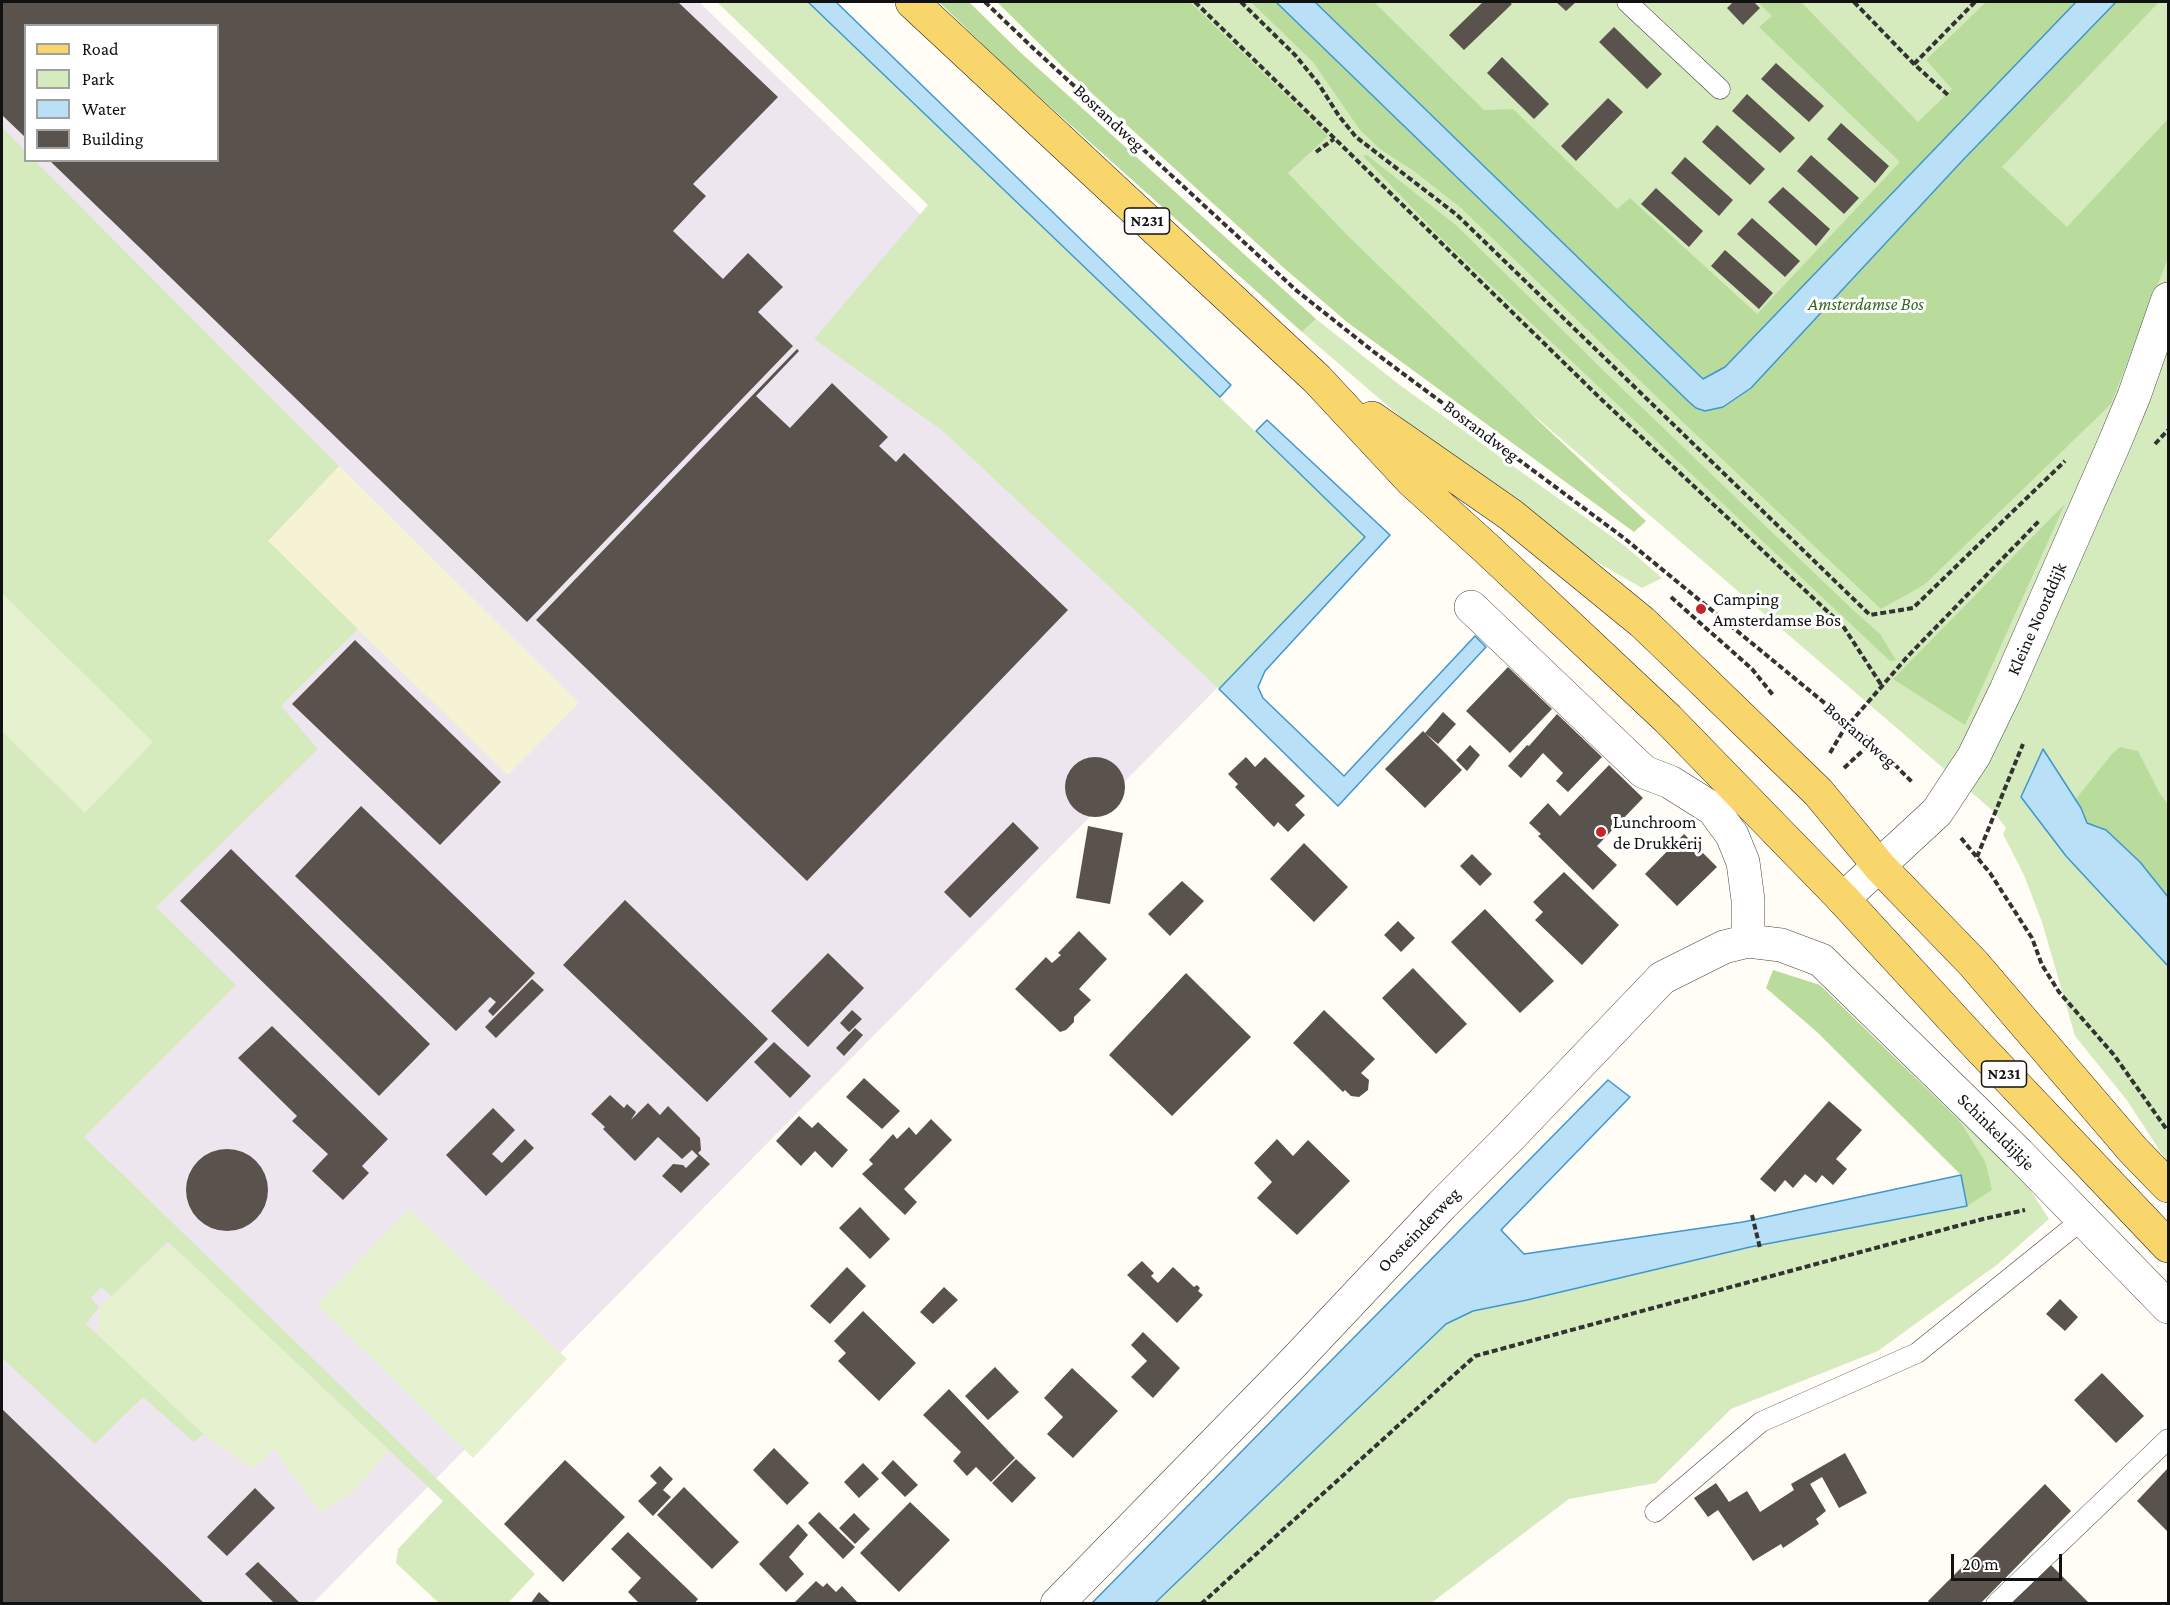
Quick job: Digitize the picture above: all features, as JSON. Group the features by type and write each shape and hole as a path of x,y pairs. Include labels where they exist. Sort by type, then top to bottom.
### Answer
{"main road":[{"name":"N231","path":"912,2 1317,379 1412,481 1668,719 1843,900 1977,1045 2169,1246"},
{"name":"N231","path":"1317,379 1511,515 1642,622 1818,792 1880,867 1973,963 2133,1150 2169,1186"}],"street":[{"name":"Kleine Noorddijk","path":"1843,900 1937,812 1974,756 2006,690 2114,444 2169,299"},
{"path":"1471,607 1644,772 1670,782 1713,809 1732,835 1743,862 1748,900 1748,941"},
{"name":"Oosteinderweg","path":"1056,1604 1287,1370 1442,1205 1662,978 1724,947 1748,941 1781,945 1821,960"},
{"name":"Schinkeldijkje","path":"1821,960 2169,1307"}],"lane":[{"path":"1627,2 1720,89"},
{"path":"1655,1512 1761,1422 1917,1353 2074,1210"},
{"path":"1996,1604 2169,1439"}],"path":[{"name":"Bosrandweg","path":"985,2 1297,291 1374,352 1624,538 1872,742 1906,776 1990,873 2032,938 2042,965 2059,992 2114,1055 2169,1133"},
{"path":"1195,2 1602,400 1843,626 1882,686"},
{"path":"1241,2 1295,55 1356,137 1457,215 1870,615 1913,608 2066,461"},
{"path":"1854,2 1914,64 1949,96"},
{"path":"1914,64 1975,2"},
{"path":"1316,152 1334,139"},
{"path":"1828,756 1849,724 1908,656 2048,512"},
{"path":"1201,1604 1475,1356 1983,1219 2074,1210"},
{"path":"1752,1215 1760,1248"}],"shaded area":[{"path":"2,2 699,2 1313,591 313,1603 2,1604"},
{"path":"339,466 579,703 508,775 267,541"}],"green space":[{"path":"717,2 808,2 1365,537 1219,689 944,432 814,339 928,205"},
{"path":"939,2 969,2 1020,52 1316,319 1302,332 1006,67"},
{"path":"997,2 1190,2 1328,136 1288,173 1347,235 1646,521 1634,532 1347,322 1284,268 1063,67"},
{"name":"Amsterdamse Bos","path":"1054,2 2168,2 2168,1163 2126,1099 2075,1036 2042,922 2024,875 2003,834 2006,828 1993,811"},
{"path":"1251,2 1276,2 1688,401 1751,388 1962,161 2116,2 2159,2 2002,167 2067,227 2168,119 2168,258 2111,404 1924,585 1881,609 1461,208 1414,171 1380,149 1360,130 1313,62"},
{"path":"1315,2 1374,2 1484,110 1513,109 1617,209 1630,198 1757,314 1900,162 1759,27 1772,16 1758,2 1801,2 1918,122 1952,89 1926,60 1986,2 2076,2 1725,367 1703,379"},
{"path":"2,127 24,150 24,162 36,162 339,466 268,541 358,629 281,706 318,749 156,907 236,985 84,1137 535,1574 508,1603 439,1603 396,1563 398,1549 443,1501 168,1242 112,1296 101,1287 91,1298 99,1307 86,1324 204,1434 194,1442 143,1397 95,1444 2,1358"},
{"path":"1367,155 1457,226 1608,375 1880,634 1896,660 1890,661 1444,241 1363,156"},
{"path":"1316,319 1401,386 1625,546 1662,578 1642,588 1576,550 1431,443 1302,332"},
{"path":"2065,504 1965,725 1893,679 2051,518"},
{"path":"2,593 153,742 85,813 2,731"},
{"path":"2120,747 2138,751 2160,794 2168,804 2168,897 2140,862 2106,830 2087,823 2075,800"},
{"path":"1773,970 1820,985 1960,1121 1985,1161 1992,1190 1967,1206 1961,1175 1817,1032 1766,988"},
{"path":"1960,1121 2018,1171 2049,1219 1998,1264 1878,1351 1731,1409 1656,1483 1569,1499 1431,1603 1155,1604 1446,1324 1473,1311 1750,1247 1967,1206 1985,1161"},
{"path":"409,1209 567,1359 473,1458 317,1304"},
{"path":"162,1247 177,1250 389,1450 353,1492 321,1513 274,1449 253,1469 203,1434 98,1335 99,1307"}],"water":[{"path":"808,2 836,2 1231,385 1220,397"},
{"path":"1276,2 1315,2 1703,379 1725,367 2076,2 2116,2 1962,161 1751,388 1723,407 1705,411 1696,408 1688,401"},
{"path":"1267,420 1390,535 1265,671 1258,687 1263,698 1344,776 1475,636 1486,647 1338,806 1219,689 1365,537 1256,431"},
{"path":"2043,749 2081,808 2087,823 2106,830 2140,862 2168,897 2168,966 2066,856 2021,797"},
{"path":"1608,1080 1630,1097 1501,1230 1524,1254 1743,1222 1961,1175 1967,1206 1750,1247 1473,1311 1446,1324 1155,1603 1092,1603"}],"building":[{"path":"2,2 678,2 778,97 693,184 706,196 673,231 723,279 748,253 783,287 758,312 793,346 527,622 51,162 219,162 219,24 24,24 24,136 2,115"},
{"path":"1483,2 1512,4 1464,50 1449,35"},
{"path":"1556,2 1576,2 1566,11"},
{"path":"1733,2 1754,2 1760,8 1743,25 1727,8"},
{"path":"1614,27 1662,74 1647,89 1599,42"},
{"path":"1502,57 1549,104 1534,119 1487,73"},
{"path":"1776,63 1824,106 1809,122 1761,79"},
{"path":"1747,94 1795,138 1780,153 1732,111"},
{"path":"1608,98 1623,112 1576,161 1561,146"},
{"path":"1841,123 1889,166 1875,183 1827,139"},
{"path":"1717,125 1765,169 1750,185 1702,142"},
{"path":"1811,155 1859,198 1844,214 1797,171"},
{"path":"1685,157 1733,200 1719,216 1671,173"},
{"path":"1783,187 1830,229 1816,246 1768,202"},
{"path":"1656,188 1703,231 1689,247 1641,204"},
{"path":"1752,218 1800,261 1785,277 1737,234"},
{"path":"1725,250 1773,293 1759,309 1711,266"},
{"path":"797,349 799,351 756,396 790,428 832,383 888,437 879,446 896,462 904,453 1068,610 807,881 536,620"},
{"path":"355,640 501,782 440,845 292,704"},
{"path":"1508,667 1552,709 1510,753 1466,711"},
{"path":"1443,712 1456,724 1438,744 1425,733"},
{"path":"1557,714 1602,757 1568,792 1556,781 1563,773 1543,753 1521,778 1508,766"},
{"path":"1423,731 1462,770 1425,808 1385,769"},
{"path":"1470,745 1480,755 1467,771 1456,760"},
{"path":"1089,757 1101,757 1112,762 1120,770 1125,787 1123,799 1112,812 1101,817 1089,817 1078,812 1070,804 1065,793 1065,781 1070,770 1078,762"},
{"path":"1246,757 1255,767 1265,757 1305,796 1295,805 1305,815 1288,832 1278,822 1274,827 1235,787 1238,784 1228,774"},
{"path":"1609,765 1643,798 1597,846 1617,865 1593,890 1538,836 1541,834 1529,823 1548,803 1560,816"},
{"path":"361,806 535,973 493,1016 488,1011 496,1002 490,997 456,1031 295,876"},
{"path":"1013,822 1039,848 970,918 944,892"},
{"path":"1088,826 1123,833 1110,904 1076,898"},
{"path":"1684,834 1717,867 1677,906 1645,874"},
{"path":"1304,843 1348,887 1314,922 1270,879"},
{"path":"231,849 430,1044 379,1096 180,901"},
{"path":"1472,854 1492,874 1480,886 1460,866"},
{"path":"1564,872 1619,925 1582,965 1535,920 1543,912 1533,902"},
{"path":"1182,881 1204,901 1170,936 1148,914"},
{"path":"625,900 768,1039 707,1102 563,965"},
{"path":"1485,909 1554,981 1520,1013 1451,942"},
{"path":"1398,921 1415,938 1401,952 1384,935"},
{"path":"1079,931 1107,959 1079,989 1091,1000 1074,1017 1074,1022 1066,1030 1060,1032 1015,989 1046,957 1052,963 1061,955 1058,953"},
{"path":"828,953 864,988 808,1047 771,1011"},
{"path":"1413,968 1467,1024 1436,1054 1382,998"},
{"path":"1186,973 1251,1037 1172,1116 1109,1055"},
{"path":"532,979 544,990 496,1038 485,1027"},
{"path":"852,1010 862,1019 849,1032 840,1023"},
{"path":"1324,1010 1375,1059 1361,1073 1369,1080 1368,1090 1359,1097 1351,1096 1345,1090 1343,1092 1293,1043"},
{"path":"272,1026 388,1139 362,1166 369,1173 343,1200 312,1171 328,1154 292,1121 297,1116 238,1058"},
{"path":"855,1028 863,1035 844,1056 836,1048"},
{"path":"774,1042 811,1076 790,1098 754,1062"},
{"path":"864,1078 900,1111 882,1129 846,1097"},
{"path":"610,1095 624,1108 627,1104 636,1112 631,1120 648,1103 660,1115 668,1106 700,1138 701,1150 698,1153 710,1164 681,1193 662,1176 673,1164 683,1165 686,1168 698,1156 692,1150 682,1159 658,1137 635,1161 591,1114"},
{"path":"1829,1101 1862,1130 1836,1159 1847,1169 1833,1185 1822,1175 1816,1183 1805,1174 1793,1188 1785,1180 1775,1192 1760,1179"},
{"path":"493,1108 515,1130 492,1154 502,1163 525,1139 534,1148 486,1196 446,1155"},
{"path":"799,1116 812,1128 818,1122 848,1150 832,1168 815,1151 801,1166 776,1141"},
{"path":"931,1119 952,1140 904,1189 917,1202 905,1215 862,1174 873,1164 869,1160 893,1134 897,1139 909,1127 916,1135"},
{"path":"1277,1139 1293,1156 1308,1140 1350,1181 1297,1235 1257,1198 1272,1182 1254,1163"},
{"path":"227,1149 243,1152 256,1161 265,1174 268,1190 265,1206 256,1219 243,1228 227,1231 211,1228 198,1219 189,1206 186,1190 189,1174 198,1161 211,1152"},
{"path":"860,1207 890,1239 870,1259 839,1228"},
{"path":"1142,1261 1154,1273 1151,1276 1158,1283 1173,1267 1194,1287 1197,1285 1200,1288 1198,1291 1203,1295 1177,1323 1127,1275"},
{"path":"847,1267 866,1286 830,1324 810,1306"},
{"path":"944,1287 958,1300 933,1324 920,1312"},
{"path":"2060,1299 2078,1317 2065,1331 2046,1314"},
{"path":"863,1311 916,1363 879,1401 838,1361 846,1353 834,1341"},
{"path":"1143,1332 1180,1368 1153,1398 1131,1377 1147,1361 1131,1345"},
{"path":"995,1367 1019,1392 988,1420 965,1396"},
{"path":"1072,1368 1118,1411 1073,1458 1047,1434 1063,1417 1044,1398"},
{"path":"2102,1373 2144,1416 2116,1443 2074,1400"},
{"path":"949,1389 1015,1458 991,1482 976,1467 967,1476 953,1461 961,1452 923,1415"},
{"path":"2,1409 205,1604 2,1604"},
{"path":"774,1448 809,1483 787,1505 753,1470"},
{"path":"1845,1453 1867,1493 1839,1508 1822,1477 1810,1484 1826,1511 1816,1519 1819,1524 1783,1548 1781,1544 1753,1561 1718,1510 1708,1517 1694,1498 1716,1483 1729,1502 1747,1491 1760,1512 1794,1490 1791,1484"},
{"path":"1016,1459 1036,1478 1012,1503 992,1483"},
{"path":"565,1460 625,1517 563,1582 504,1524"},
{"path":"893,1460 918,1485 905,1497 881,1473"},
{"path":"863,1463 879,1479 859,1498 844,1482"},
{"path":"660,1466 673,1479 663,1490 671,1497 653,1516 638,1501 657,1483 650,1476"},
{"path":"2168,1468 2168,1532 2137,1501"},
{"path":"2045,1484 2071,1511 1980,1604 1931,1604 1928,1601"},
{"path":"684,1487 739,1542 712,1569 657,1515"},
{"path":"255,1488 275,1508 227,1556 207,1537"},
{"path":"910,1502 950,1540 899,1592 860,1553"},
{"path":"819,1512 855,1547 843,1559 808,1523"},
{"path":"854,1513 870,1529 855,1544 839,1528"},
{"path":"798,1524 808,1535 789,1557 804,1574 786,1592 759,1564"},
{"path":"628,1532 698,1599 694,1604 640,1604 628,1592 641,1578 611,1549"},
{"path":"258,1562 301,1604 275,1604 245,1574"},
{"path":"2050,1564 2090,1604 2010,1604"},
{"path":"816,1581 823,1587 827,1583 836,1592 842,1586 859,1604 793,1604"},
{"path":"539,1592 552,1604 530,1604"}],"place":[{"name":"Camping Amsterdamse Bos","path":"1701,609"},
{"name":"Lunchroom de Drukkerij","path":"1601,832"}]}
